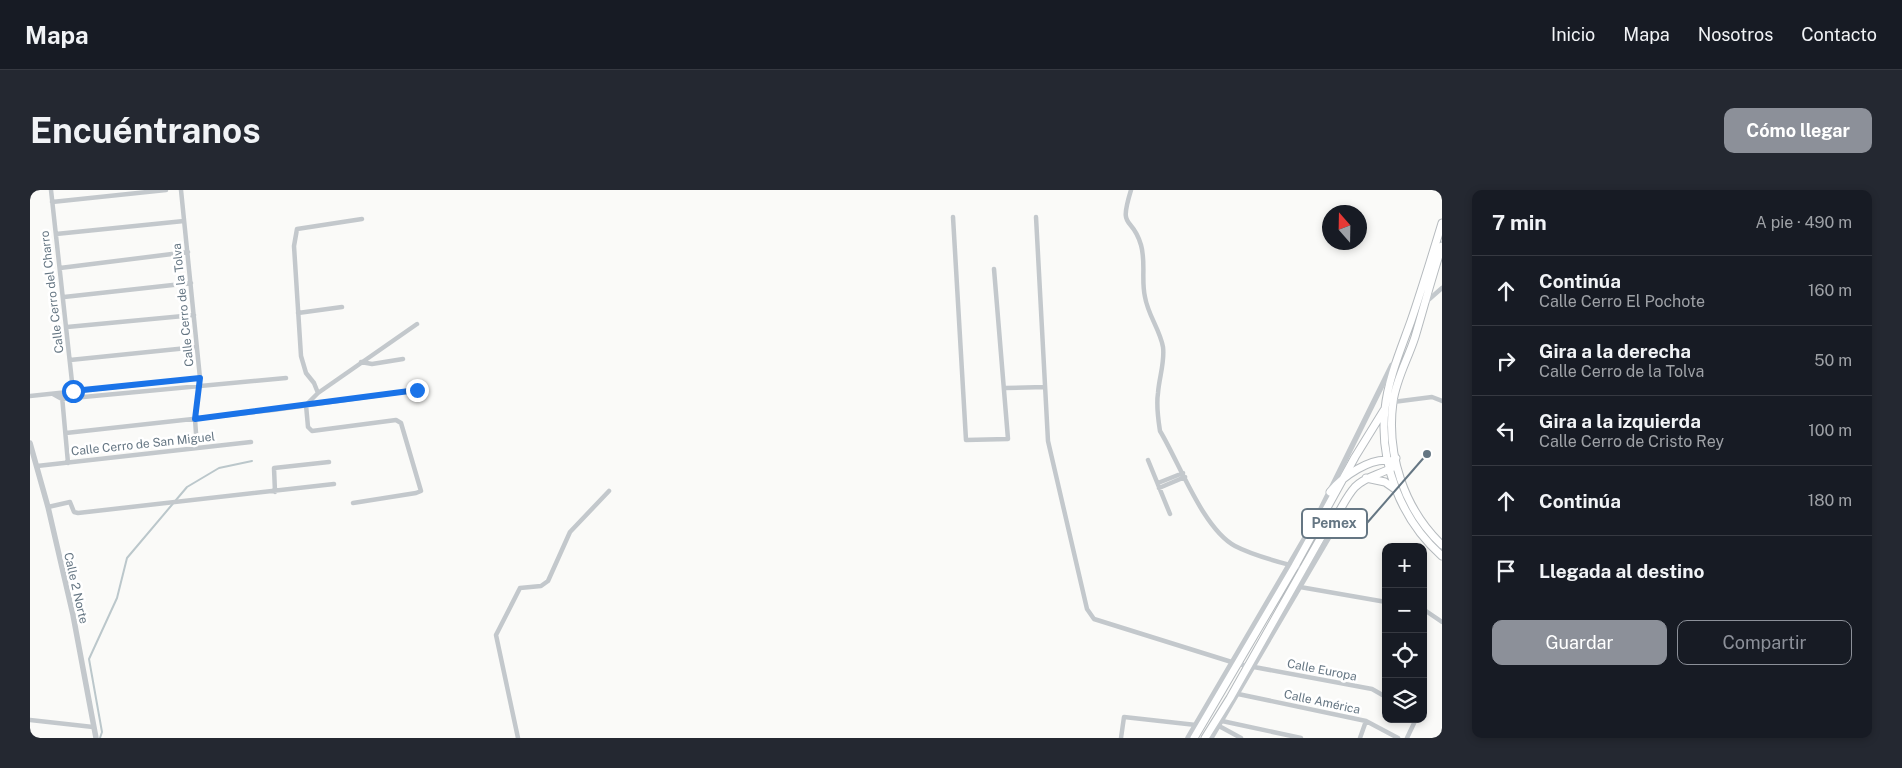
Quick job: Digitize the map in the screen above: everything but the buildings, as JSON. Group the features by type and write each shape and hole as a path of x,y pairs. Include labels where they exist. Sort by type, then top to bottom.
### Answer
{"main road":[{"path":"1194,738 1235,663 1384,410 1391,381 1442,223"},
{"path":"1442,246 1393,402 1392,426 1393,463 1406,494 1414,511 1428,531 1442,545"},
{"path":"1384,410 1398,494"},
{"path":"1330,492 1345,477 1359,468 1393,463"},
{"path":"1204,738 1251,666 1324,532 1332,524 1350,493 1366,478 1393,463"},
{"path":"1366,478 1388,484 1398,494 1415,526 1442,556"}],"street":[{"name":"Calle Cerro del Charro","path":"51,190 73,391"},
{"path":"52,202 166,190"},
{"name":"Calle Cerro de la Tolva","path":"181,190 200,378 195,419 197,448"},
{"path":"1131,190 1124,211 1125,221 1136,232 1141,243 1144,262 1144,297 1163,347 1157,416 1160,430 1208,520 1232,545 1257,555 1304,569"},
{"path":"953,217 966,440 1008,439 994,269"},
{"path":"1005,388 1045,387 1036,217"},
{"path":"318,393 314,383 306,373 300,356 294,246 297,229 362,219"},
{"path":"56,234 184,221"},
{"path":"60,268 188,252"},
{"path":"64,297 191,283"},
{"path":"1416,307 1425,303 1442,288"},
{"path":"298,313 342,307"},
{"path":"67,327 194,315"},
{"path":"306,405 318,393 417,324"},
{"path":"1293,566 1375,404 1407,334"},
{"path":"70,360 197,347"},
{"path":"361,362 372,364 403,359"},
{"path":"30,396 200,378"},
{"path":"54,394 62,399 286,378"},
{"name":"Calle Europa","path":"1045,387 1048,441 1088,609 1094,619 1235,663 1372,689 1382,695"},
{"path":"66,433 273,410 417,390"},
{"path":"62,392 68,463"},
{"path":"1393,402 1432,397 1442,401"},
{"path":"306,405 308,427 312,432 396,420 403,426 421,491 416,494 353,503"},
{"name":"Calle Cerro de San Miguel","path":"37,466 251,442"},
{"name":"Calle 2 Norte","path":"30,443 48,507 73,615 96,738"},
{"path":"1148,460 1170,514"},
{"path":"275,492 274,468 329,462"},
{"path":"1158,486 1184,475"},
{"path":"48,507 70,502 77,513 188,502 334,484"},
{"path":"518,738 496,635 520,588 541,586 548,581 570,532 609,491"},
{"path":"1212,738 1238,694 1251,666 1330,535 1332,524"},
{"path":"1300,587 1382,601"},
{"path":"1427,613 1442,622"},
{"path":"1188,738 1235,663"},
{"name":"Calle América","path":"1238,694 1366,721 1398,738"},
{"path":"1121,738 1124,717 1196,725"},
{"path":"30,720 94,727"},
{"path":"1360,738 1366,721"},
{"path":"1407,738 1414,723"},
{"path":"1221,724 1241,738"},
{"path":"1221,724 1301,738"}],"waterway":[{"path":"100,738 102,732 89,659 117,598 127,558 187,487 219,468 252,461"}],"place":[{"name":"Pemex","path":"1427,454"}],"route":[{"path":"73,391 200,378 195,419 417,390"}]}
